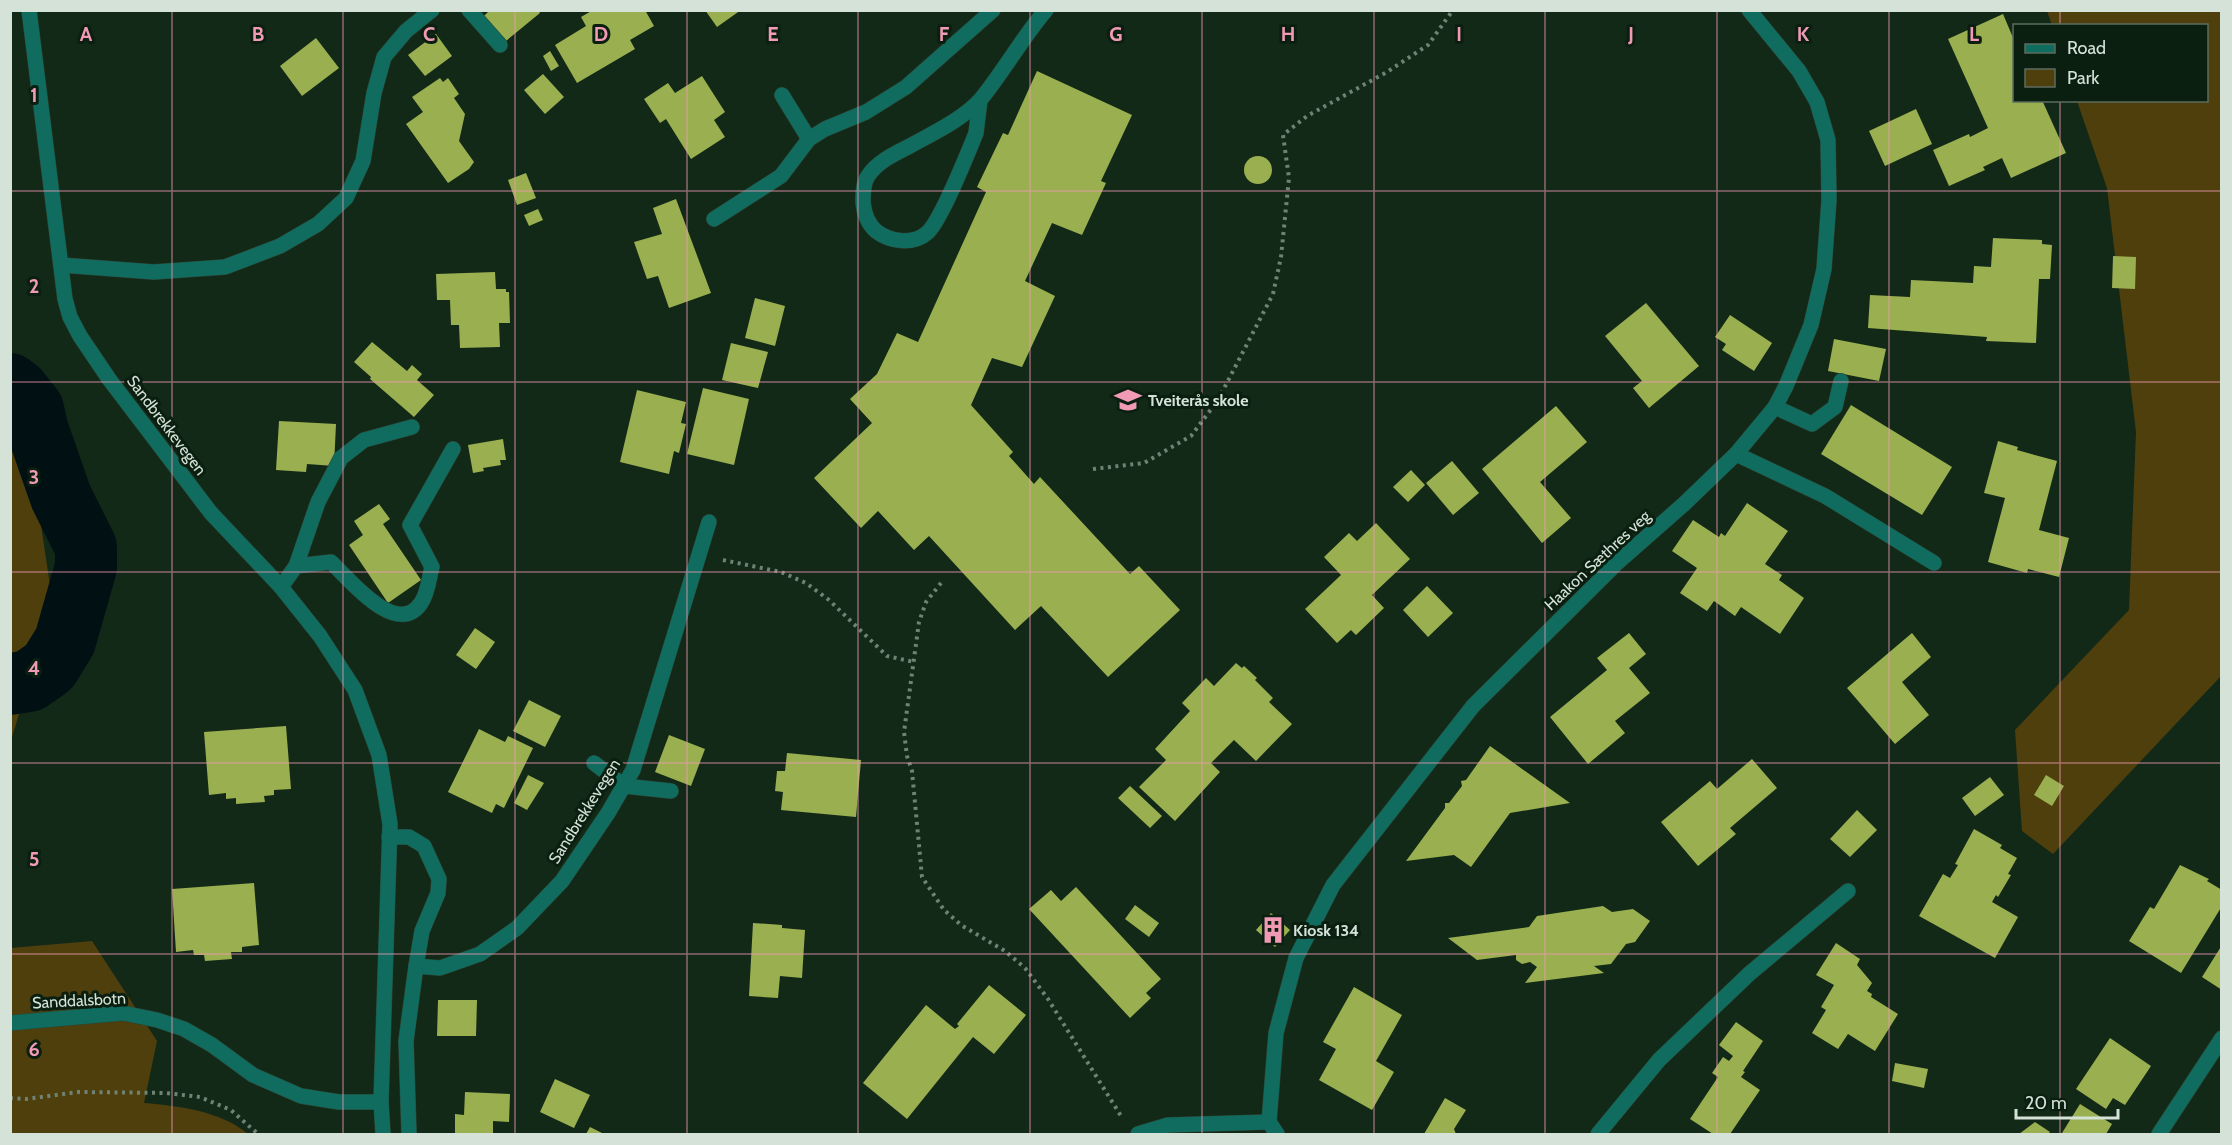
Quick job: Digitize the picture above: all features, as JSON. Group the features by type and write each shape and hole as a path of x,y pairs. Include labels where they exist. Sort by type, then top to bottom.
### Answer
{"street":[{"name":"Sandbrekkevegen","path":"29,10 65,299 70,317 91,354 211,513 281,587 320,636 356,690 379,755 390,824 381,1102 383,1134"},
{"path":"61,265 154,272 225,267 280,246 318,224 346,198 363,161 374,93 384,57 406,31 432,10"},
{"path":"469,10 500,45"},
{"path":"714,219 781,176 809,140 825,129 866,112 906,87 993,10"},
{"path":"980,100 976,133 932,228 919,238 908,241 897,240 878,233 864,212 863,194 869,174 894,154 948,125 980,100 1046,10"},
{"name":"Haakon Sæthres veg","path":"1132,1129 1168,1125 1273,1128 1276,1033 1296,958 1333,885 1473,706 1618,562 1736,454 1775,407 1786,386 1810,325 1824,269 1829,200 1828,140 1817,102 1799,71 1749,10"},
{"path":"782,95 809,140"},
{"path":"1775,407 1812,423 1835,407 1841,381"},
{"path":"281,587 296,566 318,502 341,458 364,440 412,427"},
{"path":"296,566 331,562 382,609 396,615 410,612 421,604 432,567 410,525 453,449"},
{"path":"1736,454 1825,496 1934,563"},
{"name":"Sandbrekkevegen","path":"416,966 440,968 480,954 517,928 562,880 609,813 633,770 709,522"},
{"path":"594,762 624,786 671,791"},
{"path":"389,837 409,837 424,846 439,879 438,893 422,931 406,1041 409,1134"},
{"path":"1598,1134 1659,1060 1749,974 1848,891"},
{"name":"Sanddalsbotn","path":"10,1023 123,1013 158,1020 184,1029 212,1045 253,1075 301,1096 339,1102 381,1102"},
{"path":"2159,1134 2222,1038"}],"path":[{"path":"1093,469 1144,463 1191,436 1218,400 1273,294 1281,257 1289,178 1283,135 1307,116 1387,72 1428,45 1453,10"},
{"path":"699,555 781,572 806,584 829,600 887,656 914,662"},
{"path":"941,584 926,602 922,612 904,732 907,756 912,771 922,877 944,910 961,925 1005,951 1025,968 1048,999 1132,1129"},
{"path":"10,1098 26,1100 79,1092 166,1093 200,1097 231,1110 258,1134"}],"green space":[{"path":"2047,11 2221,11 2221,676 2053,854 2022,831 2015,730 2129,610 2136,432 2107,188 2077,102 2208,102 2208,24 2052,24"},
{"path":"11,419 29,446 53,605 11,740"},
{"path":"92,941 157,1041 144,1103 199,1111 225,1120 248,1134 11,1134 11,948"}],"building":[{"path":"490,10 538,10 540,13 506,41 484,16"},
{"path":"593,10 645,10 654,26 630,40 635,49 577,83 555,45 586,26 581,17"},
{"path":"705,10 741,10 717,27"},
{"path":"2003,14 2013,38 2013,102 2043,102 2066,153 2011,178 2002,158 1983,167 1985,170 1949,186 1933,150 1988,128 1948,39"},
{"path":"436,34 452,56 425,76 408,55"},
{"path":"316,38 339,68 302,96 280,66"},
{"path":"550,51 559,66 551,71 543,56"},
{"path":"1037,71 1132,115 1101,181 1106,183 1082,235 1052,223 1025,281 1055,296 1022,367 992,358 971,405 1013,452 1009,456 1034,484 1040,477 1130,574 1139,566 1180,610 1108,677 1041,606 1015,630 929,536 914,550 878,511 861,528 814,478 872,423 850,399 877,374 897,333 918,342 986,192 977,187 1003,133 1008,135"},
{"path":"543,74 564,97 545,114 524,90"},
{"path":"702,76 725,112 714,120 725,137 691,159 666,119 660,123 644,99 668,83 675,93"},
{"path":"440,78 443,82 448,78 459,94 454,98 465,114 459,141 474,162 469,169 448,183 406,124 423,112 412,97"},
{"path":"1916,109 1932,144 1885,166 1869,131"},
{"path":"1258,156 1268,160 1272,170 1268,180 1258,184 1248,180 1244,170 1248,160"},
{"path":"526,173 536,198 517,205 508,180"},
{"path":"676,199 711,293 669,308 658,276 647,279 634,242 662,234 653,208"},
{"path":"538,209 543,220 529,226 524,215"},
{"path":"1993,238 2042,240 2042,244 2052,245 2050,279 2039,279 2036,343 1986,341 1987,337 1868,328 1870,295 1910,297 1911,280 1973,283 1974,266 1991,267"},
{"path":"2113,256 2136,257 2135,289 2112,288"},
{"path":"495,272 496,289 506,289 506,292 509,292 510,323 499,323 500,347 460,348 459,325 451,325 450,300 437,300 436,274"},
{"path":"755,298 785,306 775,346 745,338"},
{"path":"1646,303 1699,366 1649,408 1633,388 1642,381 1605,336"},
{"path":"1730,315 1772,343 1754,371 1722,350 1726,344 1715,337"},
{"path":"1834,339 1886,349 1879,381 1828,371"},
{"path":"372,342 407,371 412,365 422,374 417,380 434,395 414,417 354,362"},
{"path":"731,343 768,352 758,388 722,380"},
{"path":"703,388 749,399 734,465 687,454"},
{"path":"637,390 686,402 681,423 686,424 679,453 674,451 669,474 620,462"},
{"path":"1851,405 1952,467 1922,515 1821,454"},
{"path":"1556,406 1587,442 1540,482 1571,518 1542,543 1482,469"},
{"path":"279,421 336,424 334,466 307,464 306,472 276,470"},
{"path":"503,439 506,460 500,460 501,465 483,468 484,471 473,473 468,445"},
{"path":"1998,441 2018,447 2017,450 2057,461 2039,530 2069,538 2059,577 2028,569 2027,573 1988,562 2005,498 1984,493"},
{"path":"1452,461 1479,493 1453,515 1426,483"},
{"path":"1411,470 1425,485 1408,502 1393,487"},
{"path":"1747,503 1788,531 1765,564 1782,575 1779,580 1804,598 1780,634 1741,607 1735,616 1714,601 1707,611 1680,593 1697,568 1672,551 1693,520 1719,537 1721,533 1725,536"},
{"path":"379,504 390,519 383,524 421,580 388,603 349,545 363,535 354,521"},
{"path":"1376,523 1410,559 1372,595 1384,608 1356,635 1351,630 1337,643 1305,609 1341,575 1324,557 1349,533 1357,541"},
{"path":"1427,586 1453,613 1428,637 1403,610"},
{"path":"475,628 495,642 476,669 456,655"},
{"path":"1629,633 1646,654 1629,668 1650,693 1615,721 1625,733 1588,764 1550,717 1607,670 1597,658"},
{"path":"1912,633 1931,657 1902,682 1929,715 1895,744 1847,688"},
{"path":"1236,663 1242,668 1244,666 1257,678 1255,680 1273,698 1269,702 1292,724 1256,761 1234,740 1211,763 1220,772 1175,821 1139,787 1166,760 1155,749 1190,711 1182,703 1206,678 1214,686"},
{"path":"529,700 561,716 545,747 513,731"},
{"path":"286,726 291,789 274,790 274,795 264,796 265,802 236,804 236,798 226,799 226,793 209,795 204,732"},
{"path":"479,729 505,742 508,736 533,748 504,808 496,804 492,813 448,792"},
{"path":"669,735 705,749 691,786 655,772"},
{"path":"1490,746 1570,803 1510,813 1471,867 1454,855 1406,861 1445,808 1445,803 1449,803 1462,786 1461,781 1466,780"},
{"path":"787,753 861,760 856,817 781,810 783,792 775,791 777,771 785,771"},
{"path":"1752,759 1777,788 1730,828 1736,834 1698,866 1661,822 1710,781 1717,789"},
{"path":"528,775 544,783 527,810 514,803"},
{"path":"2046,775 2064,786 2052,806 2034,795"},
{"path":"1990,777 2004,795 1975,816 1962,798"},
{"path":"1130,786 1162,816 1150,828 1118,798"},
{"path":"1857,810 1877,830 1850,857 1830,839"},
{"path":"1974,829 2002,845 2000,848 2017,858 2008,874 2011,875 1998,897 1996,895 1992,902 2018,917 1995,958 1919,916 1943,874 1950,878"},
{"path":"2180,865 2209,879 2207,881 2222,890 2222,906 2181,973 2129,941 2150,907 2154,909"},
{"path":"254,883 259,945 242,947 242,952 231,952 232,959 205,961 204,955 194,955 193,950 176,952 172,889"},
{"path":"1076,887 1161,979 1146,993 1151,998 1130,1018 1029,909 1051,890 1061,901"},
{"path":"1135,905 1159,923 1149,937 1125,919"},
{"path":"1603,906 1612,912 1633,909 1650,921 1635,942 1626,944 1611,964 1594,966 1604,973 1525,983 1537,967 1530,962 1522,964 1516,960 1516,955 1477,960 1448,938 1529,927 1537,916"},
{"name":"Kiosk 134","path":"1271,913 1290,930 1275,947 1256,930"},
{"path":"753,923 782,925 782,928 805,930 802,978 780,976 778,998 749,996"},
{"path":"1836,943 1860,959 1857,965 1872,983 1867,991 1872,994 1871,997 1898,1014 1875,1051 1848,1034 1838,1049 1812,1033 1826,1010 1821,1007 1834,985 1816,975"},
{"path":"2222,945 2222,990 2202,977"},
{"path":"989,985 1026,1015 994,1054 973,1037 907,1119 863,1083 926,1005 955,1029"},
{"path":"1354,987 1402,1015 1376,1061 1394,1072 1372,1110 1319,1080 1336,1049 1323,1042"},
{"path":"438,1000 477,1000 476,1036 437,1036"},
{"path":"1736,1022 1763,1041 1741,1077 1760,1090 1730,1134 1713,1134 1690,1119 1718,1077 1712,1073 1723,1057 1729,1061 1733,1056 1719,1045"},
{"path":"2110,1038 2151,1066 2125,1105 2113,1098 2106,1109 2076,1089"},
{"path":"1895,1063 1928,1069 1924,1088 1892,1081"},
{"path":"555,1079 590,1095 574,1128 540,1112"},
{"path":"465,1092 510,1094 509,1122 493,1121 493,1134 455,1133 455,1114 464,1115"},
{"path":"1445,1098 1466,1110 1454,1129 1456,1134 1424,1134"},
{"path":"2080,1104 2112,1124 2106,1134 2062,1133"},
{"path":"2035,1122 2050,1132 2048,1134 2019,1134"},
{"path":"590,1127 604,1134 586,1134"}],"waterway":[{"path":"10,384 18,390 33,409 37,428 61,497 86,547 86,567 65,641 49,667 29,681 10,684"}],"place":[{"name":"Tveiterås skole","path":"1128,400"},
{"name":"Kiosk 134","path":"1273,930"}]}
